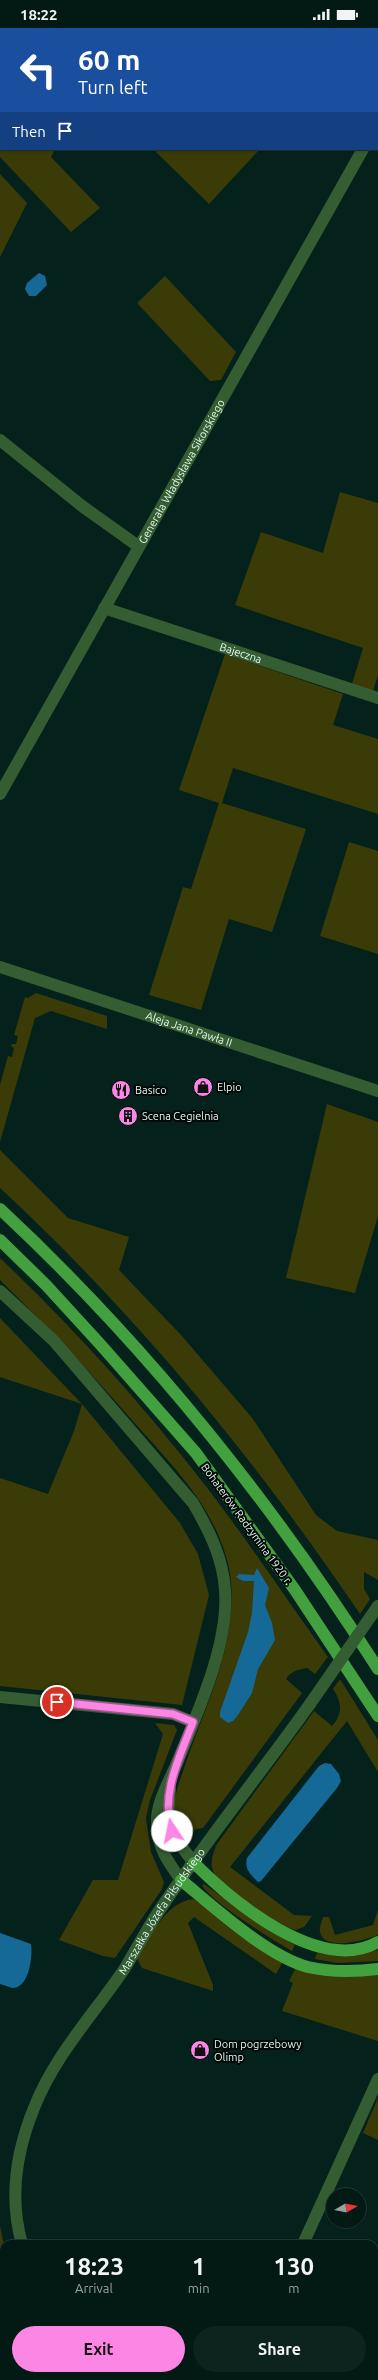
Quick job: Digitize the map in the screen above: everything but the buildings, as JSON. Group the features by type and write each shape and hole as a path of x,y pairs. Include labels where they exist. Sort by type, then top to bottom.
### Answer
{"main road":[{"path":"0,1209 108,1318 155,1369 234,1463 314,1572 378,1669"},
{"name":"Bohaterów Radzymina 1920 r.","path":"0,1240 46,1285 196,1452 296,1590 378,1716"},
{"path":"194,1863 210,1879 295,1938 324,1949 344,1951 378,1942"},
{"path":"182,1880 248,1933 279,1954 314,1968 335,1971 378,1969"}],"street":[{"name":"Generała Władysława Sikorskiego","path":"0,794 138,546 362,150"},
{"path":"0,440 82,506 138,546"},
{"name":"Bajeczna","path":"104,608 254,659 378,698"},
{"name":"Aleja Jana Pawła II","path":"0,968 378,1091"},
{"path":"0,1291 54,1341 193,1503 210,1532 224,1577 225,1604 222,1629 215,1658 172,1778 159,1805 158,1833 164,1857 182,1880"},
{"name":"Marszałka Józefa Piłsudskiego","path":"21,2240 15,2201 16,2172 22,2142 34,2108 48,2077 125,1967 161,1908 310,1704 378,1606"},
{"path":"0,1697 173,1714 193,1722"},
{"path":"172,1778 168,1820 178,1842 194,1863"},
{"path":"305,2240 378,2079"}],"shaded area":[{"path":"0,150 54,150 51,157 100,208 71,232 0,157"},
{"path":"154,150 259,150 209,204"},
{"path":"0,174 27,203 0,257"},
{"path":"165,276 236,352 221,380 210,381 137,303"},
{"path":"340,492 378,503 378,675 372,694 352,684 363,648 235,605 261,532 323,553"},
{"path":"225,654 343,694 333,725 378,739 378,814 233,768 222,803 306,829 272,932 229,919 201,1010 149,995 183,887 191,889 219,803 179,790"},
{"path":"349,842 378,851 378,954 320,936"},
{"path":"36,993 107,1016 107,1029 51,1011 35,1018 0,1142 0,1085 8,1056 12,1057 14,1048 11,1046 12,1044 16,1044 18,1036 14,1035 25,997 28,998"},
{"path":"327,1104 378,1122 378,1216 355,1293 286,1278"},
{"path":"0,1150 68,1218 129,1237 119,1270 181,1335 253,1419 316,1515 337,1531 378,1540 378,1580 364,1572 364,1589 370,1599 360,1614 279,1500 192,1390 99,1286 0,1188"},
{"path":"0,1258 81,1339 157,1425 221,1506 328,1657 315,1674 307,1668 301,1669 290,1674 286,1679 302,1693 203,1828 193,1830 185,1827 181,1831 175,1821 173,1810 189,1754 221,1665 228,1634 231,1616 231,1578 220,1539 200,1502 174,1467 83,1366 0,1280"},
{"path":"0,1318 82,1404 0,1377"},
{"path":"82,1404 180,1523 198,1554 209,1595 182,1705 0,1686 0,1478 48,1494 74,1431"},
{"path":"340,1679 378,1740 378,1772 347,1721 230,1867 294,1915 312,1916 304,1927 295,1930 264,1914 227,1887 214,1873 212,1858 217,1844 314,1711 332,1726 336,1721 340,1712 340,1703 333,1689"},
{"path":"155,1723 174,1725 177,1730 150,1800 146,1818 151,1852 164,1882 162,1889 115,1958 103,1956 59,1940 93,1880 118,1880 163,1734"},
{"path":"204,1884 273,1933 295,1945 292,1951 229,1910 207,1892 202,1885"},
{"path":"194,1899 281,1960 282,1963 276,1974 194,1917 188,1923 213,1985 213,1991 142,1968 136,1957 160,1921 175,1906 184,1901"},
{"path":"378,1910 378,1935 355,1942 337,1943 329,1942 323,1938 320,1932 323,1917 329,1917 335,1935 373,1925"},
{"path":"378,1950 378,1961 337,1963 315,1959 317,1953 341,1956"},
{"path":"295,1969 378,1973 378,2041 282,2011 293,1983 289,1981"},
{"path":"378,2098 378,2140 363,2133"},
{"path":"0,2226 3,2240 0,2240"}],"water":[{"path":"39,273 45,276 47,285 36,296 29,296 25,289 27,283"},
{"path":"257,1568 269,1588 265,1605 272,1623 275,1640 258,1669 252,1693 238,1715 233,1721 228,1723 220,1717 220,1712 248,1632 252,1613 254,1581 243,1581 236,1577 239,1574 254,1575"},
{"path":"325,1763 331,1764 339,1774 341,1781 337,1788 261,1881 258,1882 247,1869 247,1858 319,1766"},
{"path":"0,1933 31,1944 29,1971 26,1978 18,1987 12,1988 0,1984"}],"place":[{"name":"Elpio","path":"203,1087"},
{"name":"Basico","path":"121,1090"},
{"name":"Scena Cegielnia","path":"128,1116"},
{"name":"Dom pogrzebowy Olimp","path":"200,2050"}],"route":[{"path":"57,1702 173,1714 193,1722 172,1778 168,1820 172,1831"}]}
